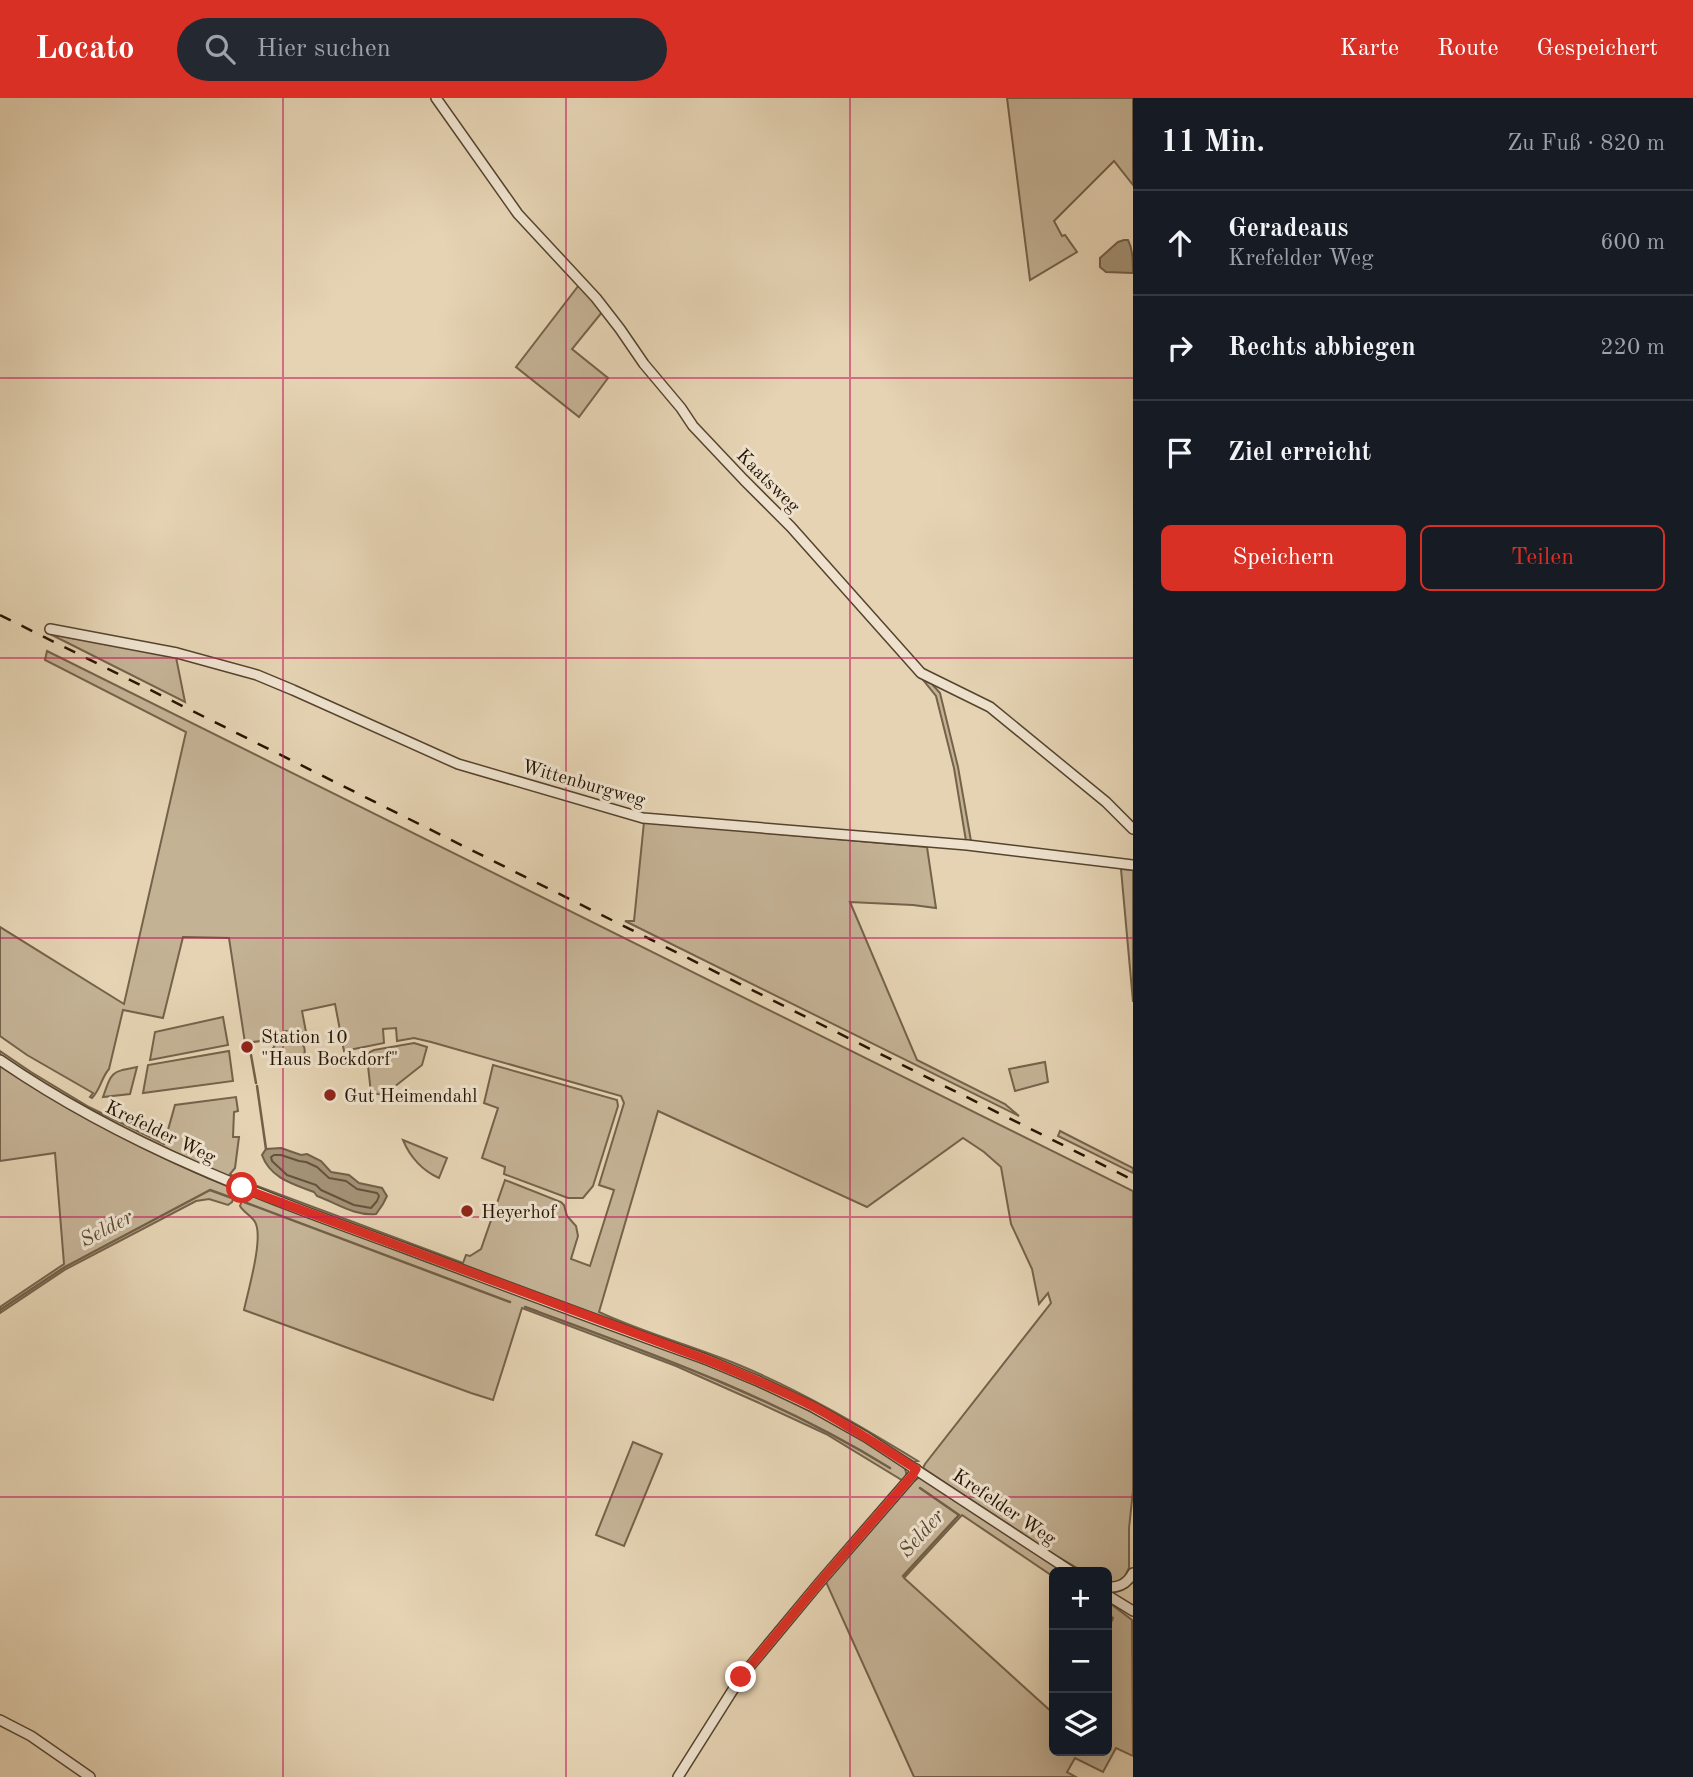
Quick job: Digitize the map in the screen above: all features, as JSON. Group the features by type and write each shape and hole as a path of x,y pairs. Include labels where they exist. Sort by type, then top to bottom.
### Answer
{"street":[{"name":"Kaatsweg","path":"436,98 518,214 596,298 693,426 791,527 921,673 990,707 1106,802 1133,829"},
{"name":"Wittenburgweg","path":"50,629 177,653 257,675 458,764 643,818 967,845 1133,865"},
{"name":"Krefelder Weg","path":"0,1060 74,1107 151,1148 273,1200 705,1359 813,1407 866,1437 1064,1567"},
{"path":"678,1777 741,1677 916,1469"},
{"path":"1112,1587 1124,1584 1133,1573"},
{"path":"1112,1598 1133,1611"},
{"path":"0,1720 31,1736 90,1777"}],"shaded area":[{"path":"1007,98 1133,98 1133,185 1114,161 1054,221 1062,236 1065,235 1077,252 1030,280"},
{"path":"579,285 603,311 572,349 608,378 579,417 516,367"},
{"path":"50,634 176,657 185,702"},
{"path":"47,651 1133,1191 1133,1491 1129,1568 1125,1576 1115,1584 1112,1583 1112,1567 1075,1567 923,1468 1051,1303 1048,1293 1039,1304 1032,1269 1011,1224 1001,1167 963,1138 867,1207 658,1111 599,1312 739,1365 785,1386 918,1461 914,1462 788,1390 715,1358 252,1187 252,1184 463,1263 466,1255 470,1256 481,1249 505,1180 564,1205 567,1216 576,1226 578,1236 571,1259 590,1266 614,1190 599,1185 624,1103 621,1096 431,1042 414,1038 397,1041 396,1028 383,1029 384,1043 344,1051 335,1004 302,1011 306,1032 286,1031 269,1040 245,1043 229,938 183,937 163,1018 123,1010 109,1069 92,1098 90,1097 93,1093 0,1036 0,927 124,1004 186,732 45,660"},
{"path":"924,681 931,683 940,693 958,767 971,841 966,841 954,768 936,696"},
{"path":"644,822 927,847 936,908 850,902 917,1060 1005,1104 1019,1116 625,921 634,921"},
{"path":"1121,869 1133,870 1133,1002"},
{"path":"223,1017 228,1045 150,1060 155,1032"},
{"path":"287,1038 302,1044 305,1051 303,1060 280,1067 273,1063 271,1052 277,1043"},
{"path":"414,1043 427,1047 422,1065 384,1095 371,1093 367,1057 370,1052"},
{"path":"0,1051 89,1107 164,1144 175,1105 236,1097 238,1111 234,1112 233,1137 239,1137 235,1168 230,1174 235,1177 233,1179 173,1151 85,1107 0,1055"},
{"path":"229,1051 233,1081 143,1093 148,1065"},
{"path":"1045,1062 1048,1082 1015,1091 1009,1069"},
{"path":"493,1065 617,1100 618,1106 593,1186 583,1198 568,1198 504,1174 505,1167 482,1158 498,1108 484,1103"},
{"path":"0,1066 116,1134 237,1190 232,1202 228,1205 209,1199 196,1201 66,1269 0,1313 0,1307 64,1264 55,1153 0,1161"},
{"path":"137,1067 130,1094 103,1097 114,1074"},
{"path":"1060,1131 1133,1168 1133,1173 1058,1136"},
{"path":"403,1140 447,1158 439,1178 418,1163"},
{"path":"245,1193 700,1362 788,1399 902,1464 906,1473 905,1482 826,1434 757,1402 676,1366 522,1308 493,1400 244,1310 258,1239 255,1222 240,1206"},
{"path":"633,1442 662,1454 624,1546 596,1535"},
{"path":"921,1478 1057,1567 1049,1567 1049,1574 962,1515 904,1578 1049,1709 1049,1756 1112,1756 1103,1772 1075,1758 1067,1772 1076,1777 914,1777 826,1582 909,1485"},
{"path":"1112,1605 1132,1620 1133,1756 1116,1748 1112,1755"}],"water":[{"path":"1124,240 1128,240 1131,248 1133,273 1106,272 1100,267 1100,258"},
{"path":"281,1148 301,1155 307,1154 321,1161 331,1172 349,1175 359,1183 382,1188 387,1196 383,1204 376,1214 360,1213 283,1179 276,1175 262,1155 266,1149"}],"waterway":[{"path":"251,1055 256,1083"},
{"path":"257,1086 266,1149"},
{"name":"Selder","path":"0,1310 65,1267 210,1190 232,1198"},
{"name":"Selder","path":"244,1202 510,1302"},
{"name":"Selder","path":"525,1307 712,1378 802,1419 890,1468"},
{"name":"Selder","path":"903,1576 959,1515 920,1488"}],"railway":[{"path":"0,615 1133,1180"}],"place":[{"name":"Station 10 \"Haus Bockdorf\"","path":"247,1047"},
{"name":"Gut Heimendahl","path":"330,1095"},
{"name":"Heyerhof","path":"467,1211"}],"route":[{"path":"242,1188 758,1381 813,1407 916,1469 741,1677"}]}
